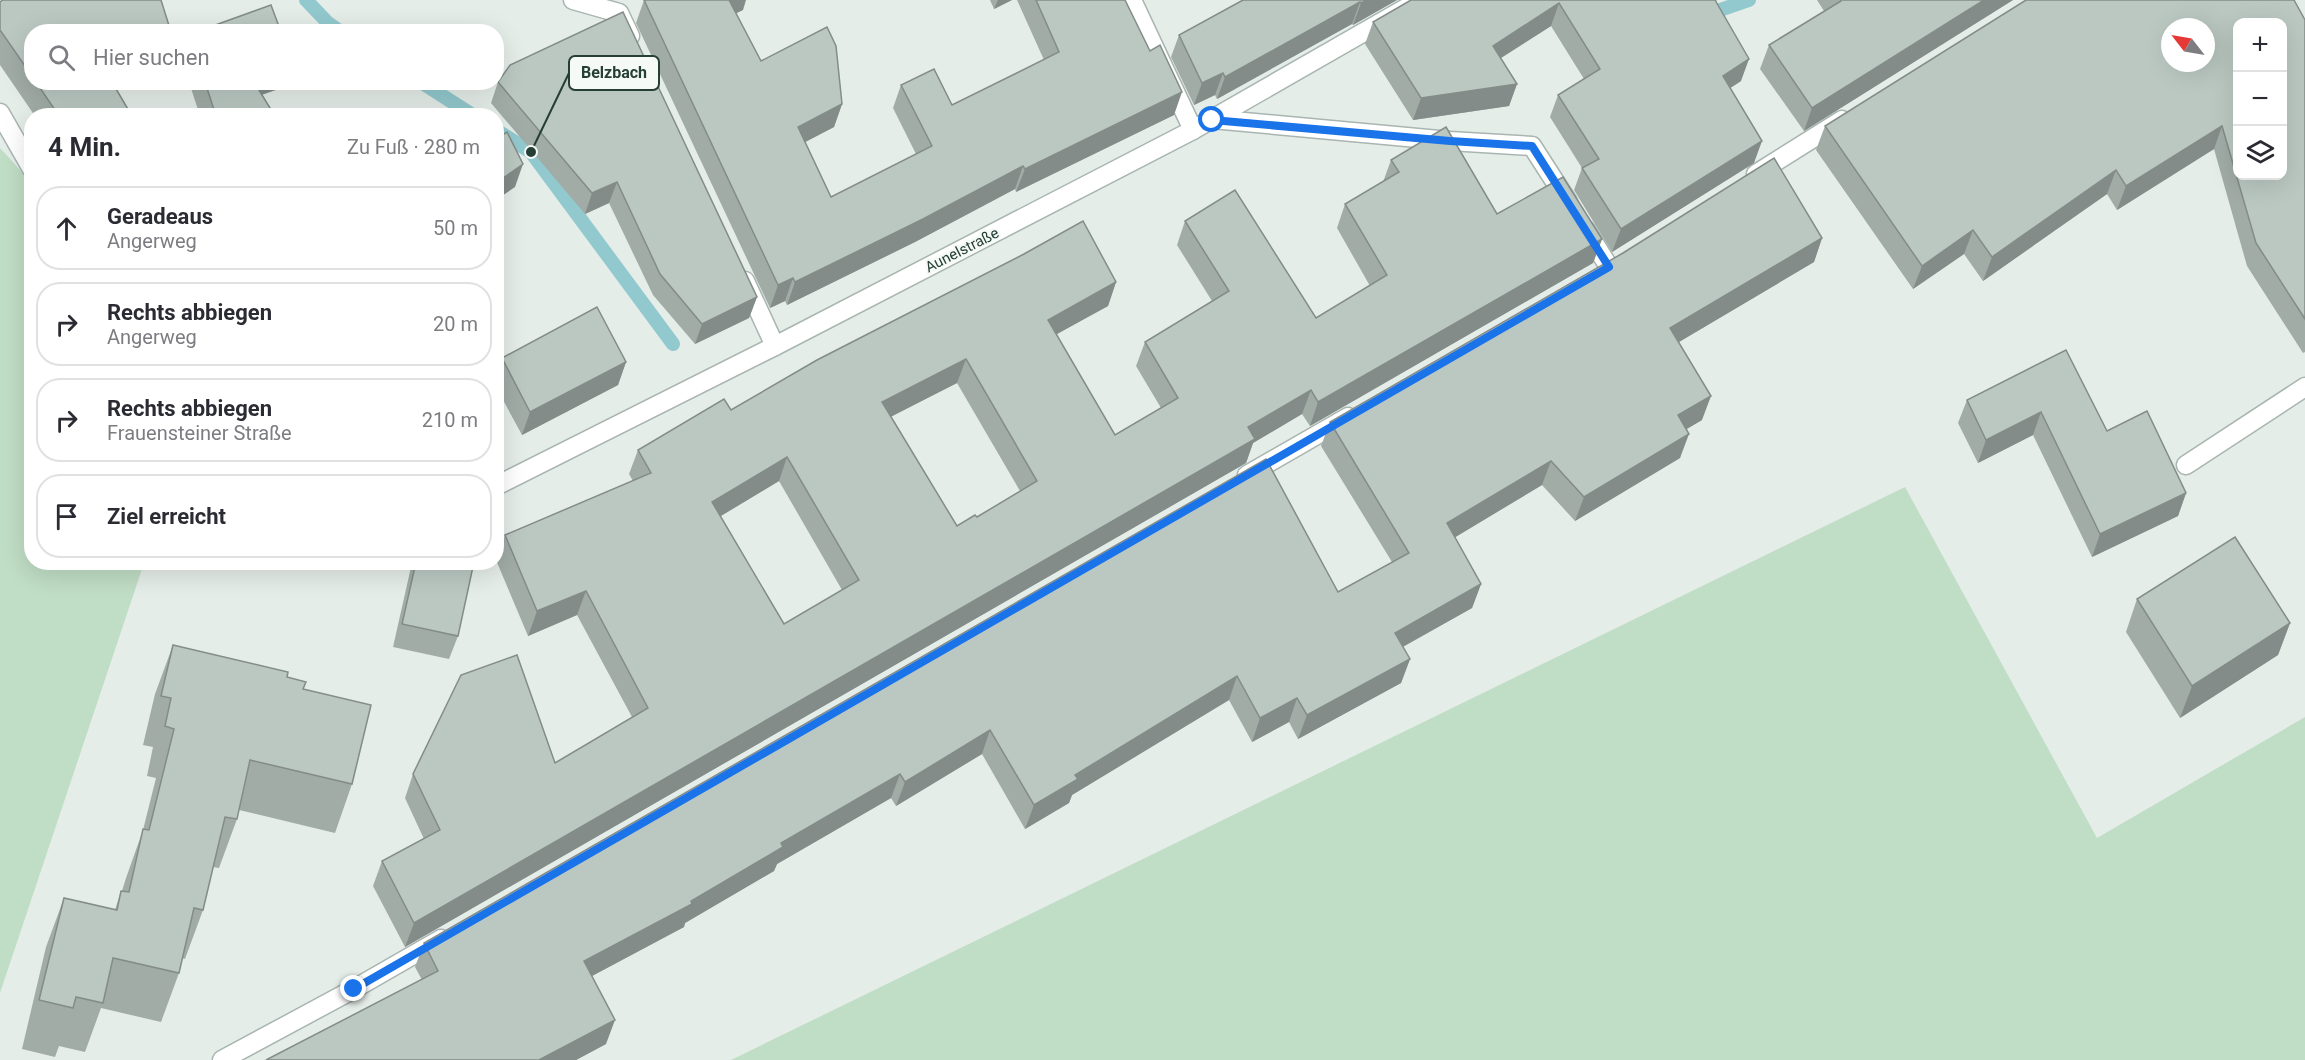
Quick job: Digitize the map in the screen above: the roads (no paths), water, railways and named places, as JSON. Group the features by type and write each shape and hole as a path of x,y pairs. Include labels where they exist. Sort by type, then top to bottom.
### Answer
{"street":[{"path":"573,0 619,13 639,56"},
{"path":"1132,0 1193,130"},
{"name":"Aunelstraße","path":"504,482 775,346 1193,130 1420,0"},
{"path":"0,113 24,155"},
{"path":"1741,184 1852,114"},
{"path":"1212,120 1532,146 1609,266"},
{"path":"735,260 775,346"},
{"path":"2186,465 2305,387"},
{"path":"1236,481 1360,410"},
{"path":"222,1060 354,989 458,929"}],"waterway":[{"path":"306,0 329,24"},
{"path":"1703,16 1749,0"},
{"path":"433,90 462,108"},
{"path":"504,135 531,152 673,344"}],"place":[{"name":"Belzbach","path":"531,152"}]}
